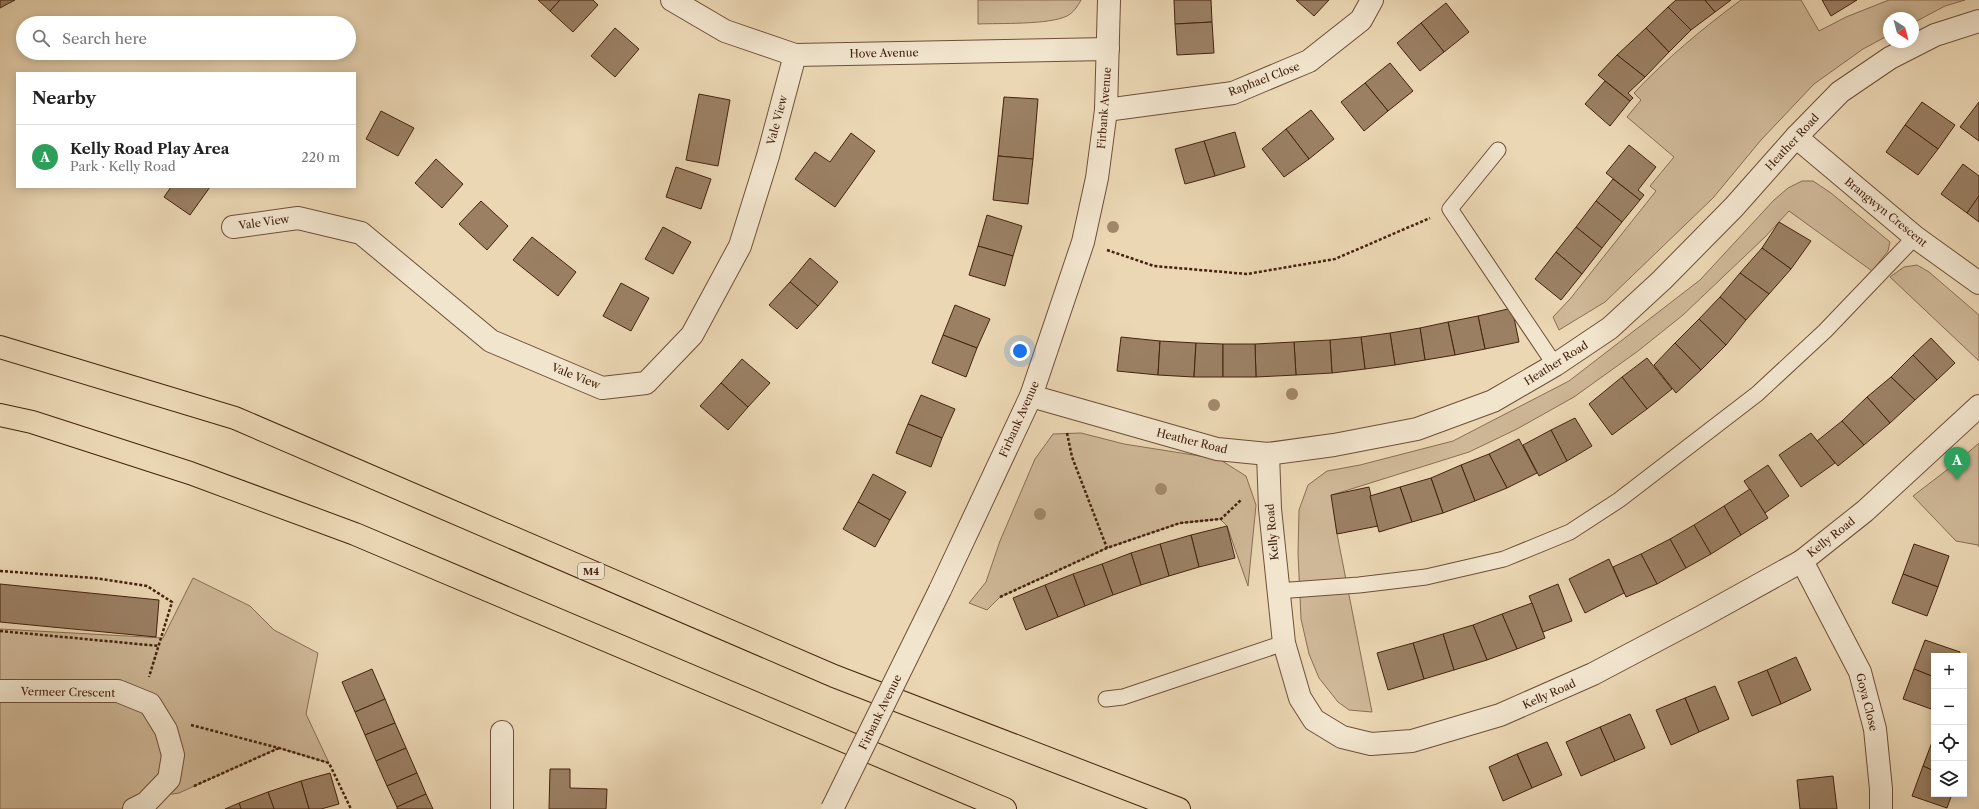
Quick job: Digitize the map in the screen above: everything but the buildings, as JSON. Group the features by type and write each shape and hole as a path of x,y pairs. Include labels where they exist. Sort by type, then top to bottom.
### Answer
{"highway":[{"name":"M4","path":"0,347 235,418 834,676 1179,809"},
{"path":"0,415 32,422 190,473 355,534 1005,809"}],"street":[{"name":"Hove Avenue","path":"672,0 725,31 795,55 1108,49"},
{"name":"Firbank Avenue","path":"832,809 940,590 1031,396 1083,242 1098,178 1106,110 1109,0"},
{"name":"Raphael Close","path":"1106,110 1233,93 1310,61 1361,20 1372,0"},
{"name":"Heather Road","path":"1031,396 1268,464 1334,445 1417,429 1493,401 1555,366 1610,328 1662,280 1734,207 1796,137 1840,92 1890,58 1935,35 1979,21"},
{"name":"Vale View","path":"233,227 298,218 361,233 491,341 602,388 646,383 692,335 740,246 768,156 795,55"},
{"name":"Brangwyn Crescent","path":"1796,137 1915,236 1979,283"},
{"name":"Kelly Road","path":"1268,464 1270,509 1284,643 1300,698 1314,720 1342,737 1371,744 1412,741 1500,716 1593,674 1701,617 1802,561 1865,511 1979,406"},
{"name":"Goya Close","path":"1802,561 1860,672 1875,729 1881,789 1881,809"},
{"name":"Vermeer Crescent","path":"0,691 118,691 150,704 166,730 173,755 169,780 152,797 134,809"},
{"path":"502,732 502,809"}],"lane":[{"path":"1498,150 1450,209 1555,366"},
{"path":"1278,591 1359,585 1426,577 1504,559 1570,532 1619,500 1757,394 1825,331 1915,236"},
{"path":"1106,699 1123,697 1284,643"}],"path":[{"path":"1083,242 1154,266 1247,274 1335,259 1450,209"},
{"path":"1062,405 1072,457 1107,548"},
{"path":"1000,597 1037,578 1107,548 1180,523 1220,519 1268,464"},
{"path":"0,571 94,578 147,586 172,602 142,701"},
{"path":"0,631 159,646"},
{"path":"157,716 279,748 328,763 351,809"},
{"path":"152,797 179,793 279,748"}],"shaded area":[{"path":"978,0 1081,0 1071,13 1059,19 1036,22 978,24"},
{"path":"1741,0 1801,0 1819,31 1846,17 1889,0 1965,0 1945,6 1919,20 1919,12 1883,12 1883,38 1863,49 1814,84 1761,140 1713,198 1605,302 1559,330 1553,317 1570,299 1656,191 1650,186 1674,157 1627,117 1641,100 1634,93 1659,68 1713,21"},
{"path":"1802,181 1813,181 1831,193 1890,242 1888,251 1872,271 1789,211 1765,237 1683,315 1638,351 1574,397 1517,429 1469,452 1332,495 1337,534 1372,712 1349,710 1338,702 1319,678 1309,654 1301,619 1298,553 1299,510 1308,485 1327,471 1360,465 1453,441 1569,381 1700,280 1774,200 1788,188"},
{"path":"1917,265 1929,272 1979,315 1979,361 1890,277 1904,267"},
{"path":"1081,433 1124,444 1219,459 1246,476 1256,505 1248,586 1227,526 1220,519 1180,523 1107,548 1000,597 987,610 969,603 986,582 1000,541 1035,459 1053,434"},
{"path":"1979,443 1979,547 1978,545 1956,541 1913,496"},
{"path":"193,578 250,606 274,630 318,653 306,714 329,763 279,748 179,793 152,797 134,809 0,809 0,629 163,638"}],"place":[{"name":"Kelly Road Play Area","path":"1957,480"}]}
